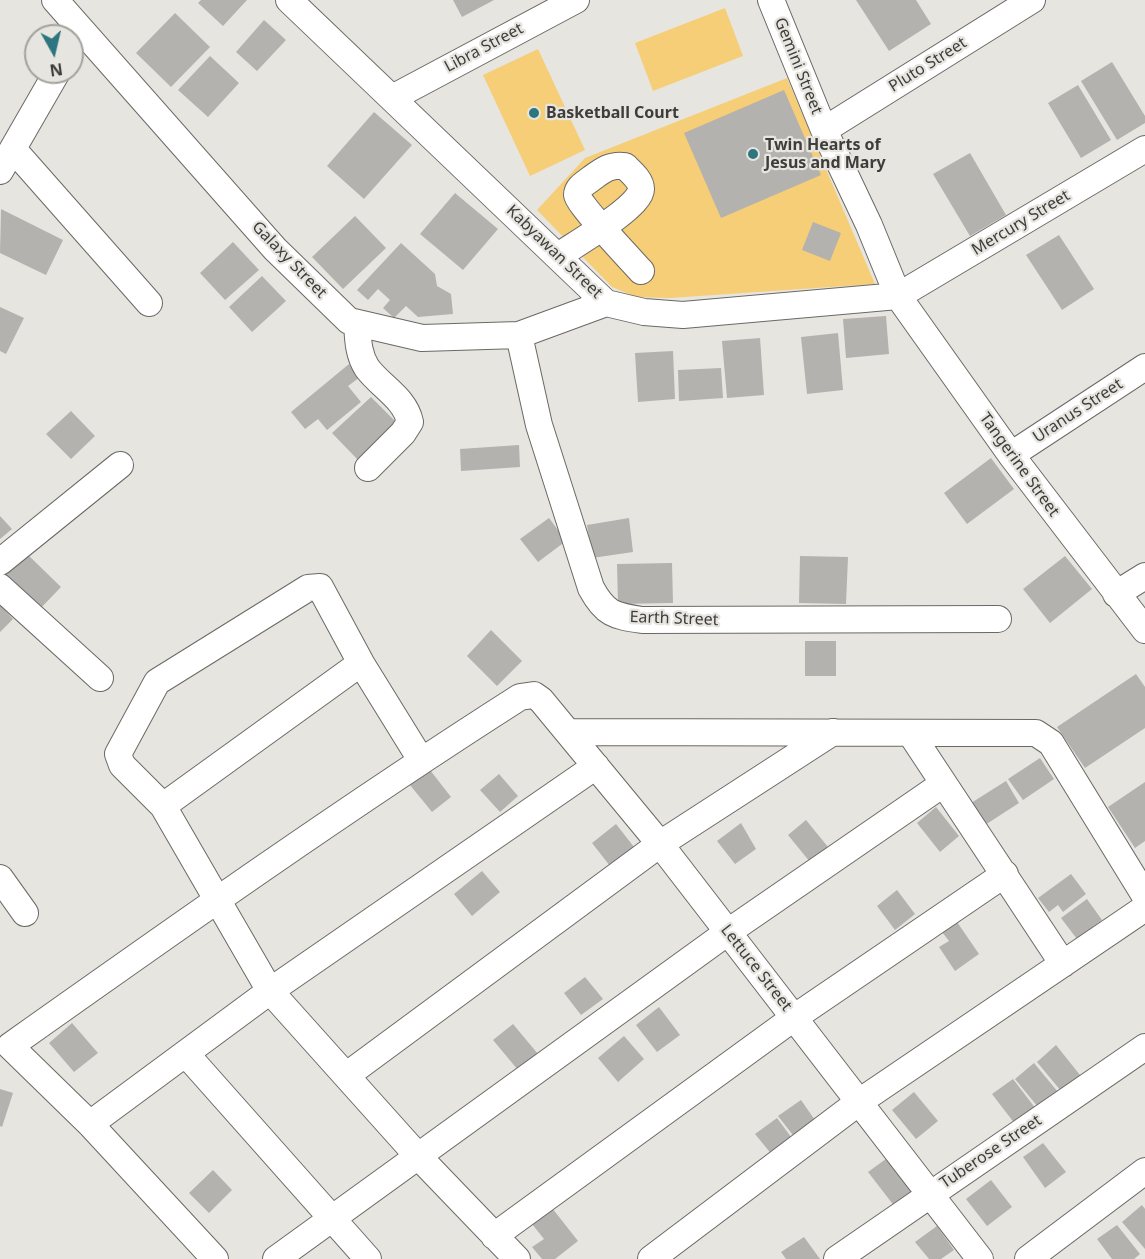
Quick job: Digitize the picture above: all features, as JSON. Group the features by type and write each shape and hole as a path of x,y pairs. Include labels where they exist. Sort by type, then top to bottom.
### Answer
{"street":[{"name":"Galaxy Street","path":"55,0 69,24"},
{"name":"Kabyawan Street","path":"289,0 394,97 606,303 644,312 683,315 898,297"},
{"name":"Libra Street","path":"394,97 576,0"},
{"name":"Gemini Street","path":"771,0 824,130 869,225 898,297"},
{"name":"Pluto Street","path":"824,130 1032,0"},
{"name":"Galaxy Street","path":"84,44 275,249 349,321 422,338 519,335 606,303"},
{"path":"50,84 6,160 149,303"},
{"name":"Mercury Street","path":"898,297 1145,149"},
{"path":"558,256 602,226 641,271"},
{"name":"Tangerine Street","path":"898,297 1011,455 1145,630"},
{"path":"357,323 358,349 367,367 407,411 410,422 403,434 368,468"},
{"name":"Earth Street","path":"519,335 539,425 591,588 599,603 608,612 642,620 998,620"},
{"name":"Uranus Street","path":"1011,455 1145,368"},
{"path":"0,562 120,465"},
{"path":"1116,594 1145,576"},
{"path":"215,1259 90,1124 10,1046 219,899 421,760 361,663 320,587 317,586 308,588 157,682 118,754 122,765 163,806 219,899 270,991 417,1155 517,1259"},
{"path":"0,587 100,678"},
{"path":"163,806 361,663"},
{"name":"Lettuce Street","path":"421,760 520,697 534,695 541,700 660,844 980,1259"},
{"path":"568,732 1036,734 1046,738 1145,896"},
{"path":"347,1075 660,844 833,732"},
{"path":"911,734 1063,964"},
{"path":"90,1124 270,991 596,765"},
{"path":"276,1259 728,932 943,784"},
{"path":"494,1236 795,1017 1005,874"},
{"path":"0,878 26,914"},
{"path":"651,1259 859,1102 1145,908"},
{"name":"Tuberose Street","path":"837,1259 1145,1047"},
{"path":"186,1054 368,1259"},
{"path":"1028,1259 1145,1171"}],"shaded area":[{"path":"725,8 743,56 653,91 635,43"},
{"name":"Basketball Court","path":"538,49 585,150 530,176 483,75"},
{"path":"787,78 875,284 670,298 636,297 612,287 537,210 585,158"}],"building":[{"path":"201,0 247,0 223,26 198,3"},
{"path":"453,0 494,0 462,17"},
{"path":"856,0 916,0 931,24 889,51"},
{"path":"175,13 210,47 171,87 136,53"},
{"path":"264,20 286,40 257,71 236,52"},
{"path":"210,56 239,83 208,117 178,90"},
{"path":"1112,62 1145,116 1145,123 1117,140 1081,81"},
{"path":"1078,85 1111,140 1081,158 1048,103"},
{"name":"Twin Hearts of Jesus and Mary","path":"784,90 821,175 721,218 684,133"},
{"path":"374,112 412,145 364,199 327,166"},
{"path":"970,153 1006,215 970,236 933,174"},
{"path":"455,193 498,229 463,270 420,234"},
{"path":"1,209 63,240 46,275 0,253"},
{"path":"355,216 386,248 343,289 312,257"},
{"path":"813,222 841,233 830,261 802,250"},
{"path":"1059,235 1094,289 1062,310 1026,255"},
{"path":"233,242 259,270 225,300 200,273"},
{"path":"401,243 435,274 437,286 451,294 453,314 418,317 406,306 394,318 383,308 390,300 378,289 368,300 357,290"},
{"path":"262,276 286,301 252,332 229,307"},
{"path":"0,307 24,318 6,354 0,351"},
{"path":"886,316 889,354 846,358 843,319"},
{"path":"838,333 843,390 807,394 801,337"},
{"path":"760,338 764,395 727,398 722,341"},
{"path":"673,351 675,399 638,402 635,353"},
{"path":"349,364 360,377 348,386 361,402 327,430 318,419 305,429 291,412"},
{"path":"721,368 723,398 679,401 678,370"},
{"path":"371,397 397,423 358,460 332,433"},
{"path":"71,411 95,436 71,459 46,434"},
{"path":"519,445 520,467 461,471 460,449"},
{"path":"991,458 1014,489 967,524 944,493"},
{"path":"0,516 12,529 0,539"},
{"path":"549,518 566,541 538,562 520,539"},
{"path":"629,518 633,552 592,558 587,525"},
{"path":"25,552 61,587 38,611 2,577"},
{"path":"800,556 848,557 846,604 799,603"},
{"path":"1065,556 1092,589 1050,623 1023,589"},
{"path":"672,563 673,603 618,604 617,564"},
{"path":"0,605 13,619 0,632"},
{"path":"491,630 522,661 497,686 467,656"},
{"path":"805,641 836,641 836,676 805,676"},
{"path":"1136,674 1145,687 1145,728 1085,768 1057,727"},
{"path":"1040,758 1054,779 1023,800 1008,779"},
{"path":"430,770 451,797 432,812 410,785"},
{"path":"499,774 518,796 500,812 480,790"},
{"path":"1006,781 1019,803 985,825 971,803"},
{"path":"1145,782 1145,841 1135,848 1108,807"},
{"path":"936,807 959,836 940,852 917,823"},
{"path":"806,820 828,847 810,862 788,835"},
{"path":"741,823 756,849 735,864 717,841"},
{"path":"616,824 634,847 610,866 592,843"},
{"path":"482,871 500,892 472,916 454,894"},
{"path":"1071,874 1086,894 1063,912 1058,905 1049,912 1038,898"},
{"path":"897,890 915,914 895,930 877,906"},
{"path":"1087,899 1102,920 1077,939 1061,918"},
{"path":"957,922 979,954 955,971 939,947 949,941 942,932"},
{"path":"585,977 603,999 581,1015 564,993"},
{"path":"659,1007 680,1035 657,1052 636,1025"},
{"path":"72,1023 98,1053 74,1072 49,1043"},
{"path":"513,1024 538,1054 518,1070 493,1040"},
{"path":"624,1036 644,1059 618,1082 598,1058"},
{"path":"1056,1045 1080,1075 1061,1091 1037,1062"},
{"path":"1034,1063 1058,1092 1038,1107 1015,1079"},
{"path":"1013,1079 1036,1109 1015,1124 992,1094"},
{"path":"0,1089 13,1093 2,1127 0,1126"},
{"path":"914,1092 938,1121 916,1139 892,1110"},
{"path":"801,1100 817,1123 796,1139 778,1116"},
{"path":"777,1118 794,1141 773,1156 755,1134"},
{"path":"1043,1143 1066,1172 1045,1188 1023,1157"},
{"path":"890,1156 916,1191 895,1207 868,1172"},
{"path":"213,1170 232,1190 209,1213 189,1193"},
{"path":"991,1180 1012,1207 987,1226 966,1199"},
{"path":"1142,1205 1145,1209 1145,1249 1122,1222"},
{"path":"552,1208 578,1241 555,1259 542,1259 532,1247 544,1239 532,1224"},
{"path":"1117,1225 1140,1254 1134,1259 1112,1259 1097,1239"},
{"path":"937,1226 954,1250 941,1259 929,1259 915,1242"},
{"path":"804,1237 820,1259 786,1259 781,1252"}],"place":[{"name":"Basketball Court","path":"534,113"},
{"name":"Twin Hearts of Jesus and Mary","path":"753,154"}]}
